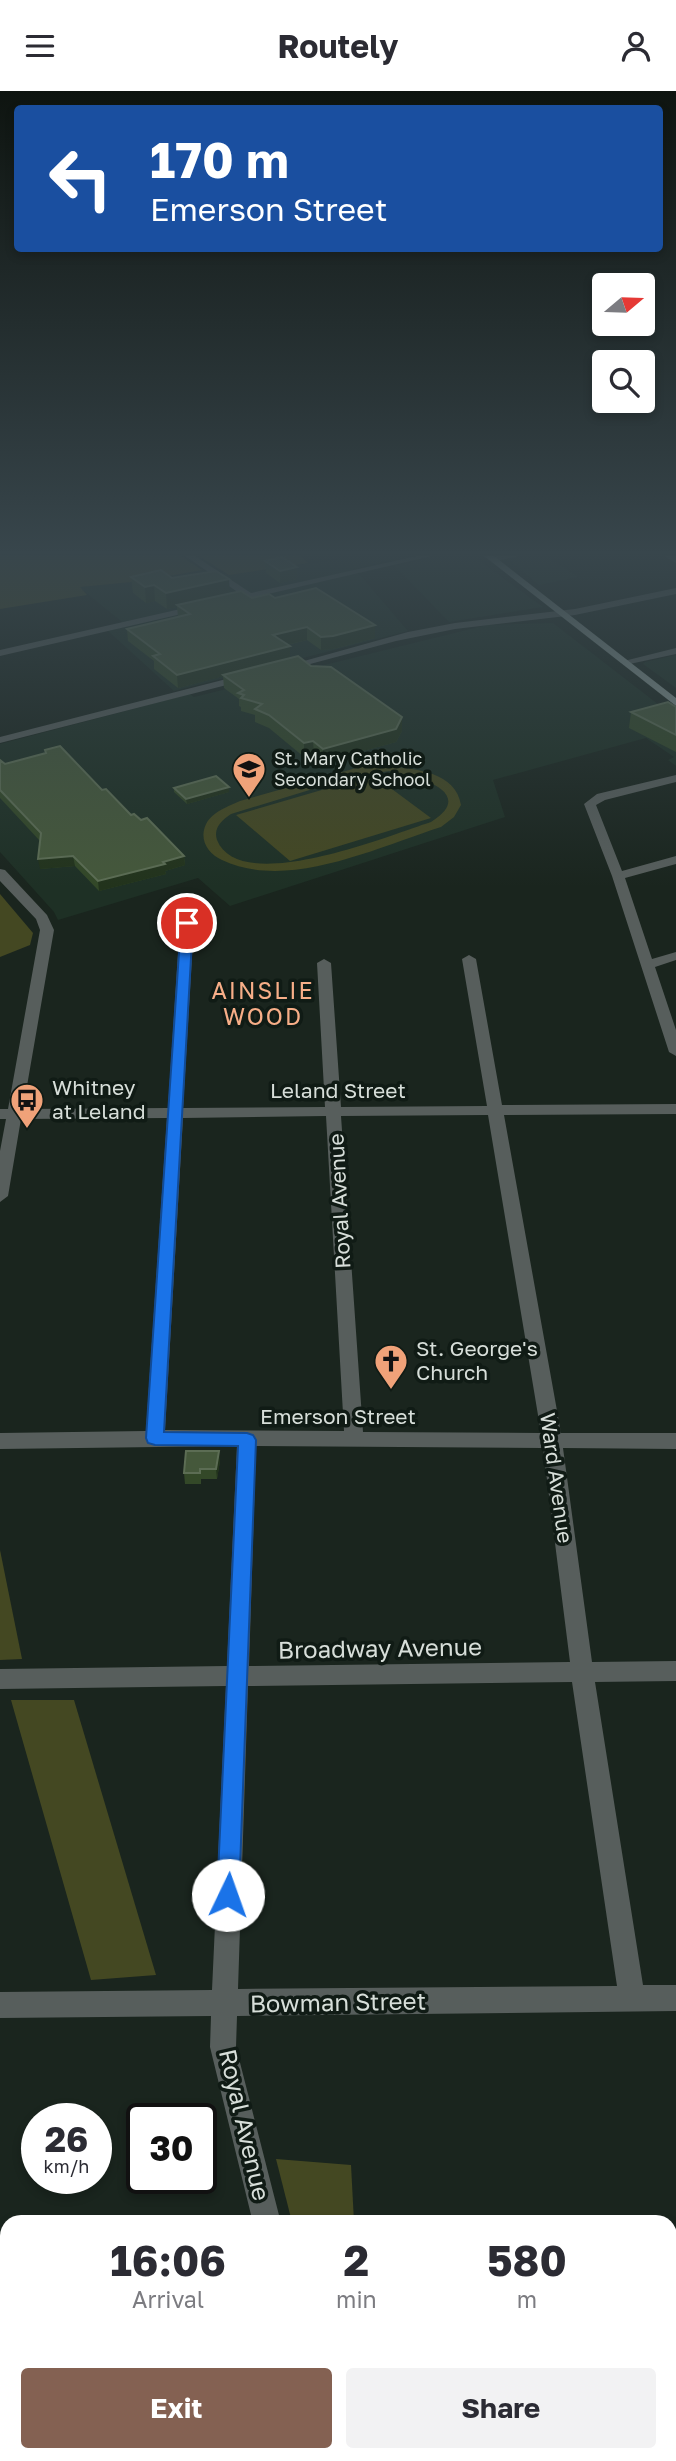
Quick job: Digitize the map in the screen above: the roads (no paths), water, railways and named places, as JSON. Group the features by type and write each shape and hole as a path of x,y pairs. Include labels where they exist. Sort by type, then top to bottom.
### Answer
{"main road":[{"path":"630,667 676,702"}],"street":[{"path":"278,669 288,667"},
{"path":"0,740 251,676"},
{"path":"676,778 601,797 590,804 618,876 676,1052"},
{"path":"618,876 676,860"},
{"path":"0,873 42,918 47,930 8,1114 0,1196"},
{"path":"155,1438 187,923"},
{"path":"647,965 676,956"},
{"name":"Ward Avenue","path":"469,959 552,1441 582,1672 632,1999"},
{"name":"Royal Avenue","path":"324,963 354,1439"},
{"name":"Leland Street","path":"8,1114 676,1109"},
{"name":"Emerson Street","path":"0,1441 155,1438 676,1441"},
{"name":"Royal Avenue","path":"247,1440 223,2047 265,2215"},
{"name":"Broadway Avenue","path":"0,1679 676,1671"},
{"name":"Bowman Street","path":"0,2005 676,1998"}],"place":[{"name":"St. Mary Catholic Secondary School","path":"249,799"},
{"name":"Whitney at Leland","path":"27,1130"},
{"name":"St. George's Church","path":"391,1391"}],"district":[{"name":"AINSLIE WOOD","path":"263,1004"}]}
